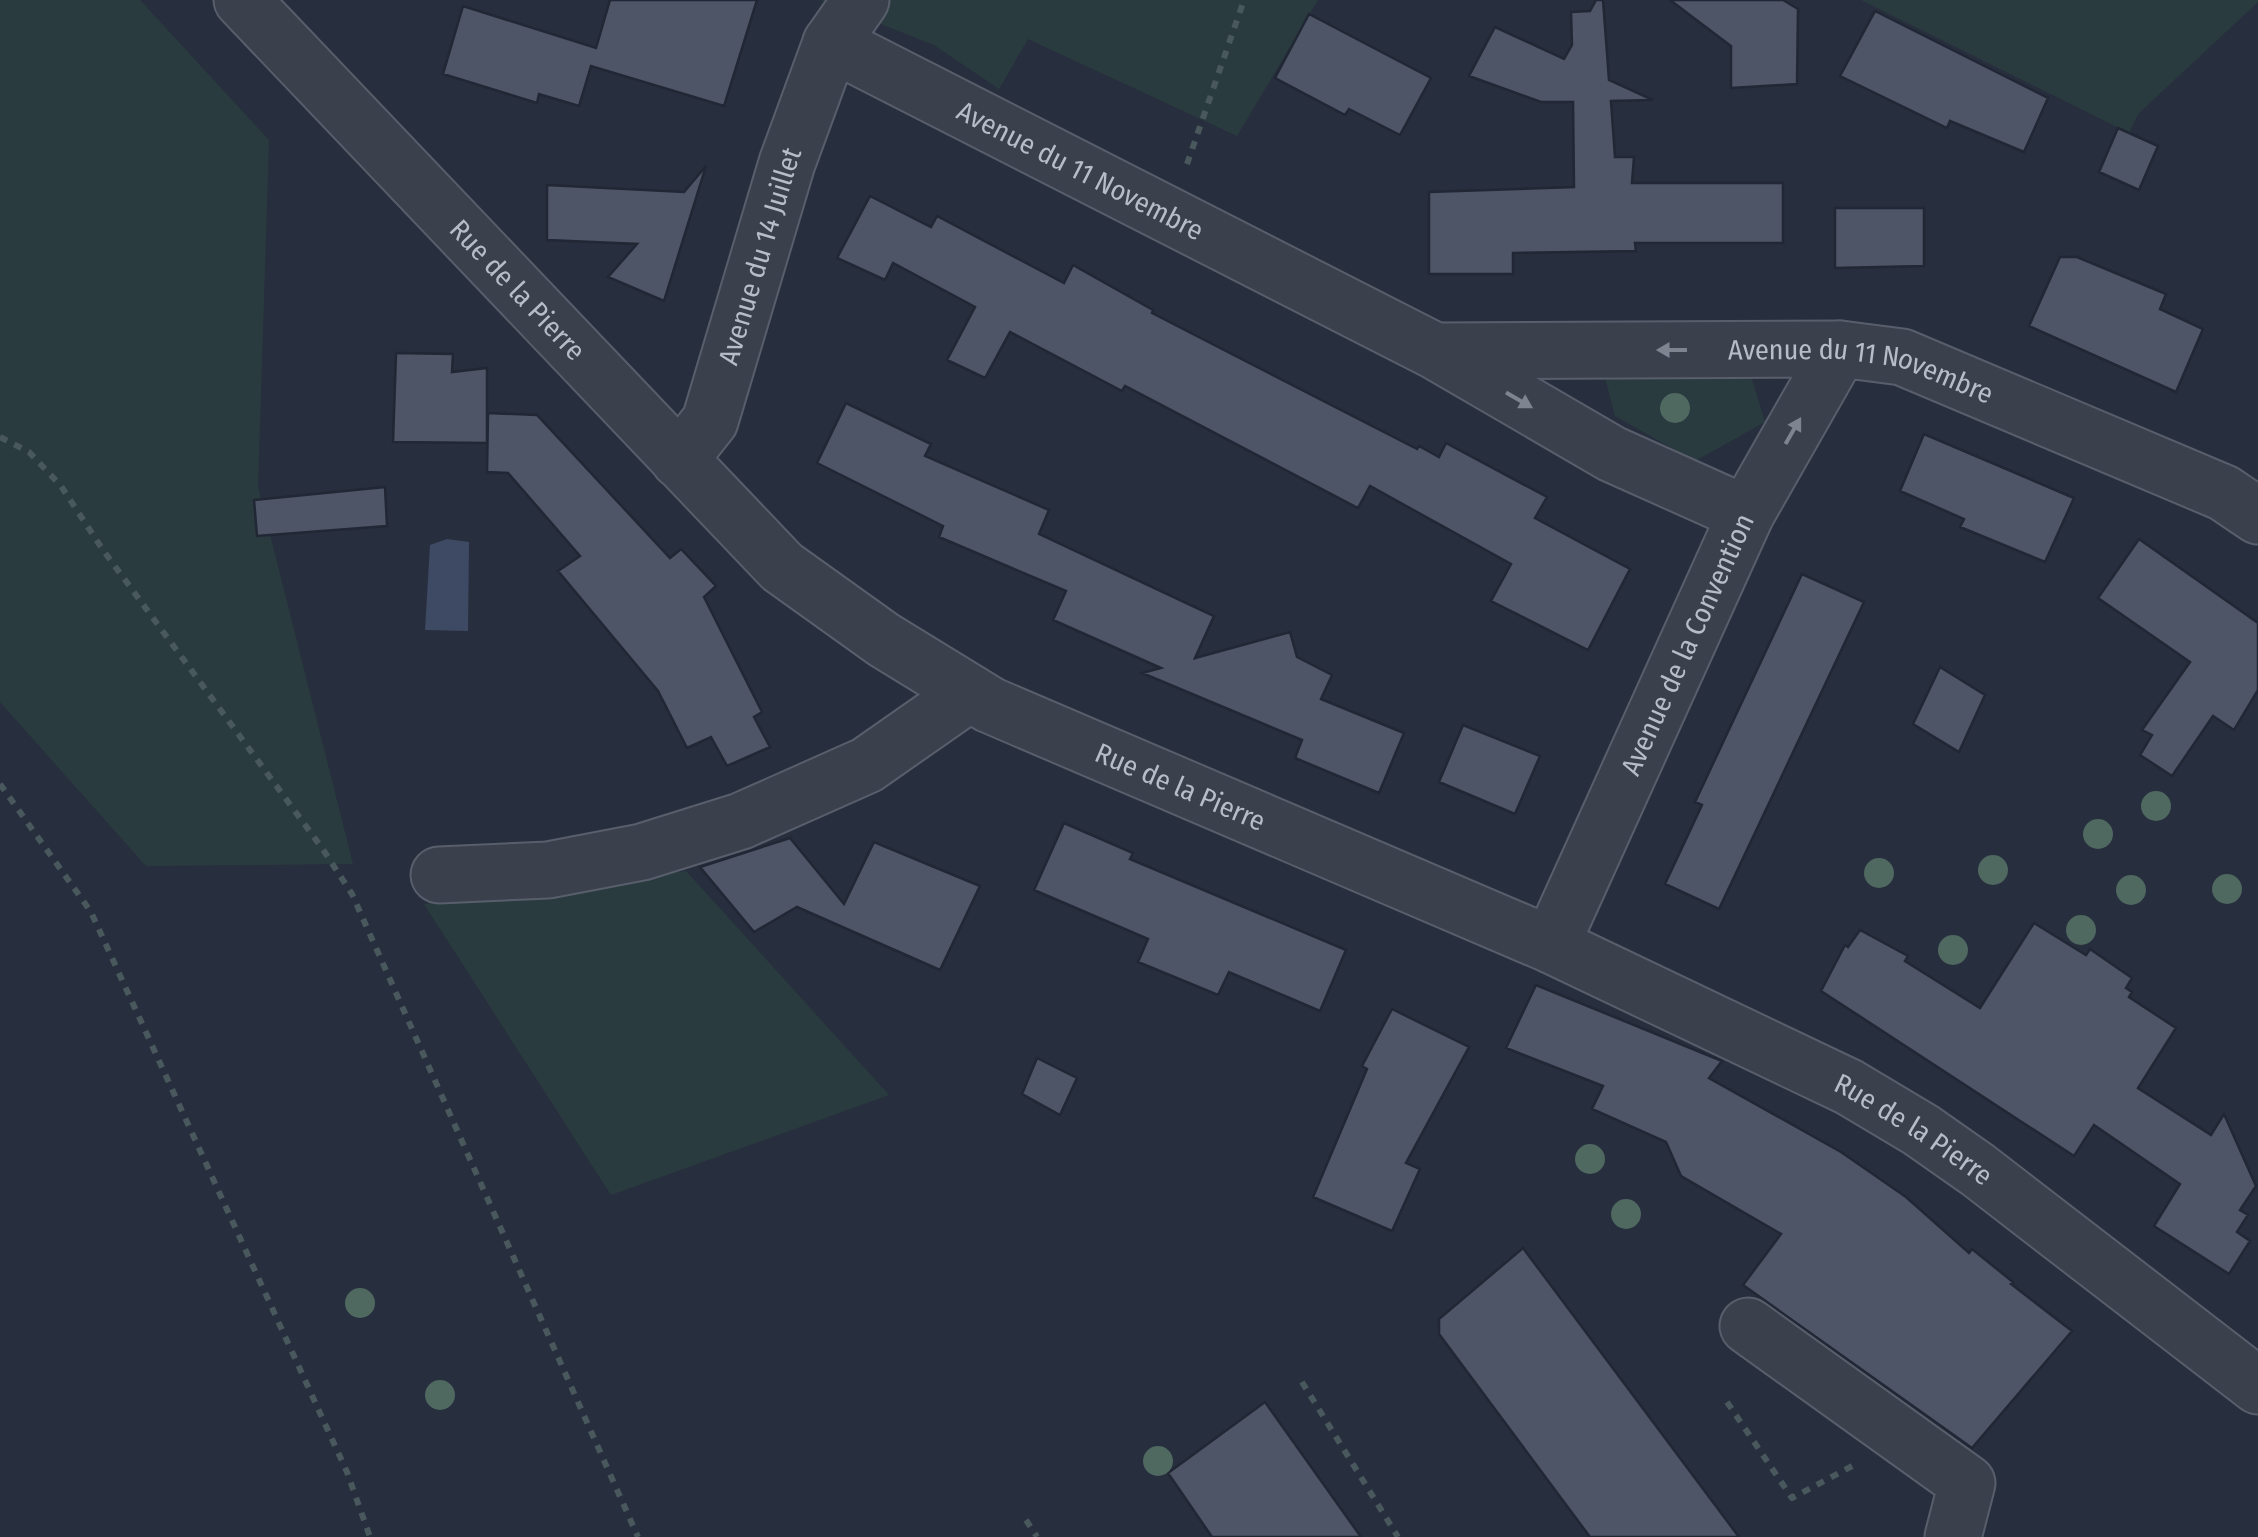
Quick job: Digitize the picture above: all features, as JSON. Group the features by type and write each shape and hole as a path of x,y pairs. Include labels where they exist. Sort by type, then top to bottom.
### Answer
{"street":[{"name":"Rue de la Pierre","path":"242,0 782,567 884,640 990,705 1551,946 1849,1087 1978,1170 2258,1386"},
{"name":"Avenue du 14 Juillet","path":"679,460 710,421 788,163 846,22"},
{"name":"Avenue du 11 Novembre","path":"846,22 1170,214 1435,351 1612,454 1746,514"},
{"name":"Avenue du 11 Novembre","path":"1435,351 1840,349 1902,356 2224,493 2258,516"},
{"name":"Avenue de la Convention","path":"1551,946 1746,514 1840,349"},
{"path":"440,875 548,870 642,852 741,821 867,765 970,693"},
{"path":"1748,1326 1966,1483 1953,1537"}],"path":[{"path":"1170,214 1244,0"},
{"path":"0,437 29,452 60,486 352,894 638,1537"},
{"path":"0,784 90,912 346,1472 370,1537"},
{"path":"1302,1382 1398,1537"},
{"path":"1728,1402 1792,1498 1904,1438"},
{"path":"1026,1520 1038,1537"}],"shaded area":[{"path":"0,0 140,0 269,140 258,487 353,864 146,866 0,702"},
{"path":"820,0 1318,0 1237,136 1028,39 999,89 934,45"},
{"path":"1861,0 2258,2 2138,114 2129,133"},
{"path":"1748,367 1765,422 1695,461 1615,416 1603,370"},
{"path":"686,871 889,1095 611,1195 424,904"}],"water":[{"path":"447,539 469,542 468,631 425,630 430,545"}],"building":[{"path":"610,0 757,0 724,106 591,66 579,106 539,94 537,103 443,74 463,6 596,48"},
{"path":"1596,0 1603,0 1609,80 1653,100 1611,101 1615,157 1634,157 1632,183 1783,183 1783,243 1635,243 1636,251 1513,253 1513,274 1429,274 1429,192 1574,187 1573,102 1541,102 1469,76 1495,27 1564,59 1572,45 1571,12 1590,11"},
{"path":"1670,0 1783,0 1798,9 1797,84 1731,88 1731,46"},
{"path":"1875,11 2048,98 2024,152 1950,121 1947,128 1840,76"},
{"path":"1309,14 1431,78 1400,135 1349,109 1345,115 1275,78"},
{"path":"2118,128 2158,146 2139,190 2099,172"},
{"path":"706,166 664,301 608,277 637,244 547,240 547,185 684,192"},
{"path":"870,196 931,227 937,216 1064,283 1073,265 1153,310 1152,313 1417,449 1419,446 1439,457 1446,443 1547,497 1535,518 1630,569 1588,650 1491,601 1511,564 1370,486 1358,508 1125,386 1122,391 1010,332 985,378 947,360 975,307 893,263 885,280 837,258"},
{"path":"1835,208 1924,208 1924,266 1835,268"},
{"path":"2060,257 2077,257 2166,294 2160,309 2203,329 2176,392 2029,326"},
{"path":"396,353 453,354 452,372 487,368 487,443 393,442"},
{"path":"846,403 931,444 925,456 1049,510 1039,534 1214,616 1195,658 1290,632 1297,657 1332,675 1321,699 1404,733 1379,793 1295,758 1302,740 1142,673 1161,668 1053,620 1066,591 939,537 943,526 817,463"},
{"path":"488,413 537,415 670,558 681,549 716,586 704,597 762,712 754,717 770,747 727,766 711,737 687,748 658,691 558,571 580,556 508,473 487,472"},
{"path":"1924,434 2074,498 2045,562 1960,527 1964,519 1900,491"},
{"path":"385,487 387,526 257,536 254,500"},
{"path":"2139,539 2258,623 2258,690 2234,730 2213,716 2172,776 2140,755 2152,735 2142,730 2190,662 2098,598"},
{"path":"1802,574 1864,602 1719,909 1665,884 1702,805 1695,802"},
{"path":"1940,667 1985,695 1959,752 1913,724"},
{"path":"1463,725 1540,756 1515,814 1439,782"},
{"path":"1064,823 1133,853 1130,859 1346,950 1320,1011 1229,972 1218,995 1138,962 1148,939 1034,890"},
{"path":"790,838 844,904 874,842 980,886 940,970 797,907 754,932 700,867"},
{"path":"2034,923 2086,955 2090,949 2132,978 2126,988 2132,992 2129,997 2176,1028 2138,1088 2211,1135 2224,1114 2256,1186 2240,1210 2248,1215 2237,1232 2250,1241 2229,1274 2154,1226 2180,1184 2094,1125 2074,1156 1821,991 1845,945 1848,947 1860,930 1908,956 1905,961 1980,1008"},
{"path":"1536,985 1722,1061 1709,1078 1841,1152 1906,1197 1969,1253 1972,1249 2072,1331 1972,1448 1743,1285 1781,1234 1681,1176 1666,1142 1592,1109 1603,1086 1506,1048"},
{"path":"1392,1009 1469,1047 1406,1163 1420,1169 1392,1231 1313,1197 1367,1069 1362,1066"},
{"path":"1037,1058 1077,1078 1060,1115 1022,1094"},
{"path":"1523,1248 1739,1537 1590,1537 1439,1334 1439,1319"},
{"path":"1265,1402 1361,1537 1212,1537 1168,1473"}]}
